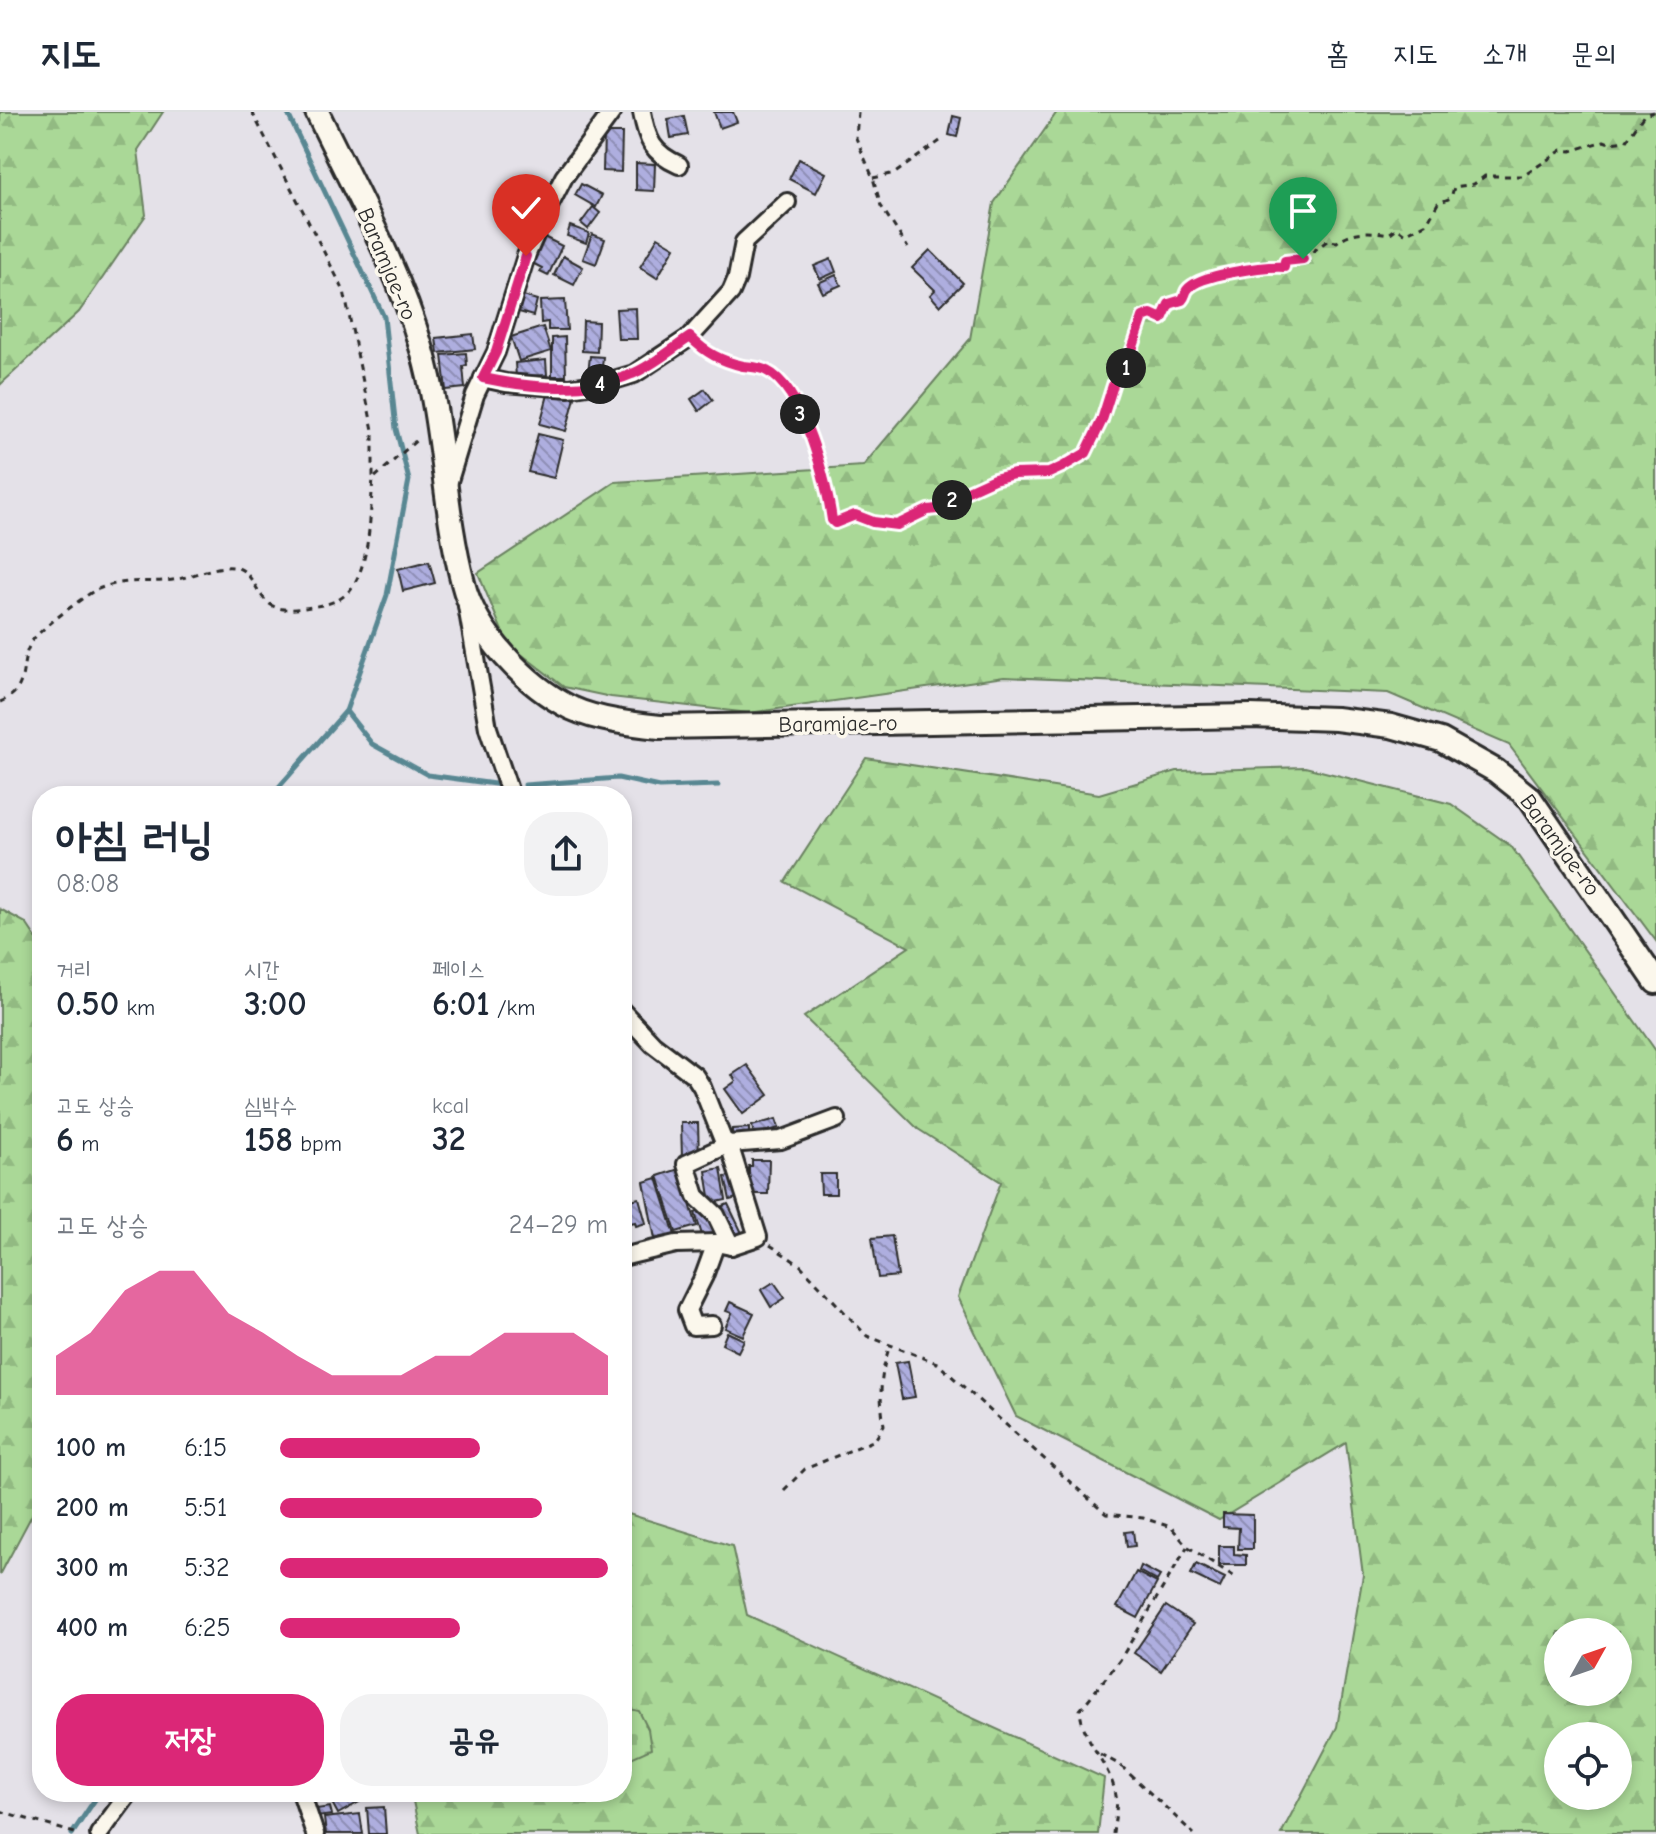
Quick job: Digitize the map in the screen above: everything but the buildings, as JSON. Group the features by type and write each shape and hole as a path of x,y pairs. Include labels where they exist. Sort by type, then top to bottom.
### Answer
{"street":[{"name":"Baramjae-ro","path":"317,112 394,273 422,350 437,422 463,585 491,640 515,666 572,708 629,724 660,727 1250,716 1336,719 1391,726 1441,740 1496,771 1530,798 1656,982"},
{"path":"446,491 475,395 496,352 526,256 540,224 564,177 612,112"},
{"path":"642,112 645,132 655,149 662,157 679,165"},
{"path":"483,378 569,388 634,374 690,337 731,292 744,242 787,202"},
{"path":"463,585 488,728 508,786"},
{"path":"632,1022 653,1044 695,1076 723,1140 729,1144 758,1237 724,1244 676,1244 632,1255"},
{"path":"712,1325 693,1326 687,1310 724,1244 716,1215 696,1196 686,1164 729,1144 781,1140 837,1119"},
{"path":"99,1834 123,1802"},
{"path":"304,1802 315,1834"}],"path":[{"path":"0,702 10,698 19,687 32,640 92,592 117,582 174,580 238,568 248,576 265,602 277,608 325,605 344,597 355,585 369,529 373,430 344,291 252,112"},
{"path":"858,112 856,138 881,206 908,248"},
{"path":"690,337 716,359 764,369 791,397 821,462 835,523 855,515 873,522 897,525 928,510 937,509 994,479 1014,474 1049,473 1086,453 1102,420 1116,377 1123,377 1143,317 1151,314 1162,319 1169,304 1182,300 1186,291 1194,285 1223,273 1242,272 1255,267 1284,267 1285,261 1303,259 1327,241 1337,242 1347,235 1370,231 1389,234 1397,228 1405,234 1427,223 1438,203 1451,198 1454,187 1464,187 1485,176 1523,176 1562,150 1571,151 1604,141 1626,141 1644,115 1654,112"},
{"path":"873,178 895,173 940,141"},
{"path":"373,479 410,445"},
{"path":"758,1237 800,1265 867,1336 937,1363 1106,1514 1143,1518 1171,1527 1187,1546 1235,1577"},
{"path":"784,1490 805,1469 875,1440 884,1425 880,1399 882,1371 890,1345"},
{"path":"1113,1834 1117,1799 1099,1754 1081,1723 1080,1710 1120,1660 1187,1546"},
{"path":"1099,1754 1120,1765 1194,1834"},
{"path":"0,1819 2,1812 78,1834"}],"green space":[{"path":"0,112 163,112 138,150 146,215 79,312 0,385"},
{"path":"1057,112 1656,112 1656,941 1509,745 1388,693 1004,677 749,713 611,697 564,687 507,643 478,573 615,482 863,466 970,339 994,203"},
{"path":"866,758 1099,794 1177,771 1305,767 1451,804 1511,846 1656,1051 1656,1834 1281,1834 1337,1727 1363,1575 1346,1443 1219,1520 1016,1416 958,1297 1001,1182 918,1129 804,1017 909,947 785,882"},
{"path":"0,909 26,923 32,932 32,1515 0,1575"},
{"path":"632,1515 732,1546 747,1615 1104,1778 1098,1834 420,1834 413,1802 632,1802"},
{"path":"632,1709 639,1711 648,1729 651,1749 632,1758"}],"waterway":[{"path":"280,786 346,711 387,595 409,480 396,429 384,317 287,112"},
{"path":"346,711 372,744 428,775 502,785"},
{"path":"525,785 618,778 659,787 718,785"},
{"path":"72,1834 93,1802"}],"route":[{"path":"526,256 496,352 483,378 569,388 607,382 634,374 690,337 716,359 764,369 791,397 821,462 835,523 855,515 873,522 897,525 928,510 937,509 994,479 1014,474 1049,473 1086,453 1102,420 1116,377 1123,377 1143,317 1151,314 1162,319 1169,304 1175,305 1182,300 1186,291 1223,273 1242,272 1255,267 1284,267 1285,261 1303,259"}]}
